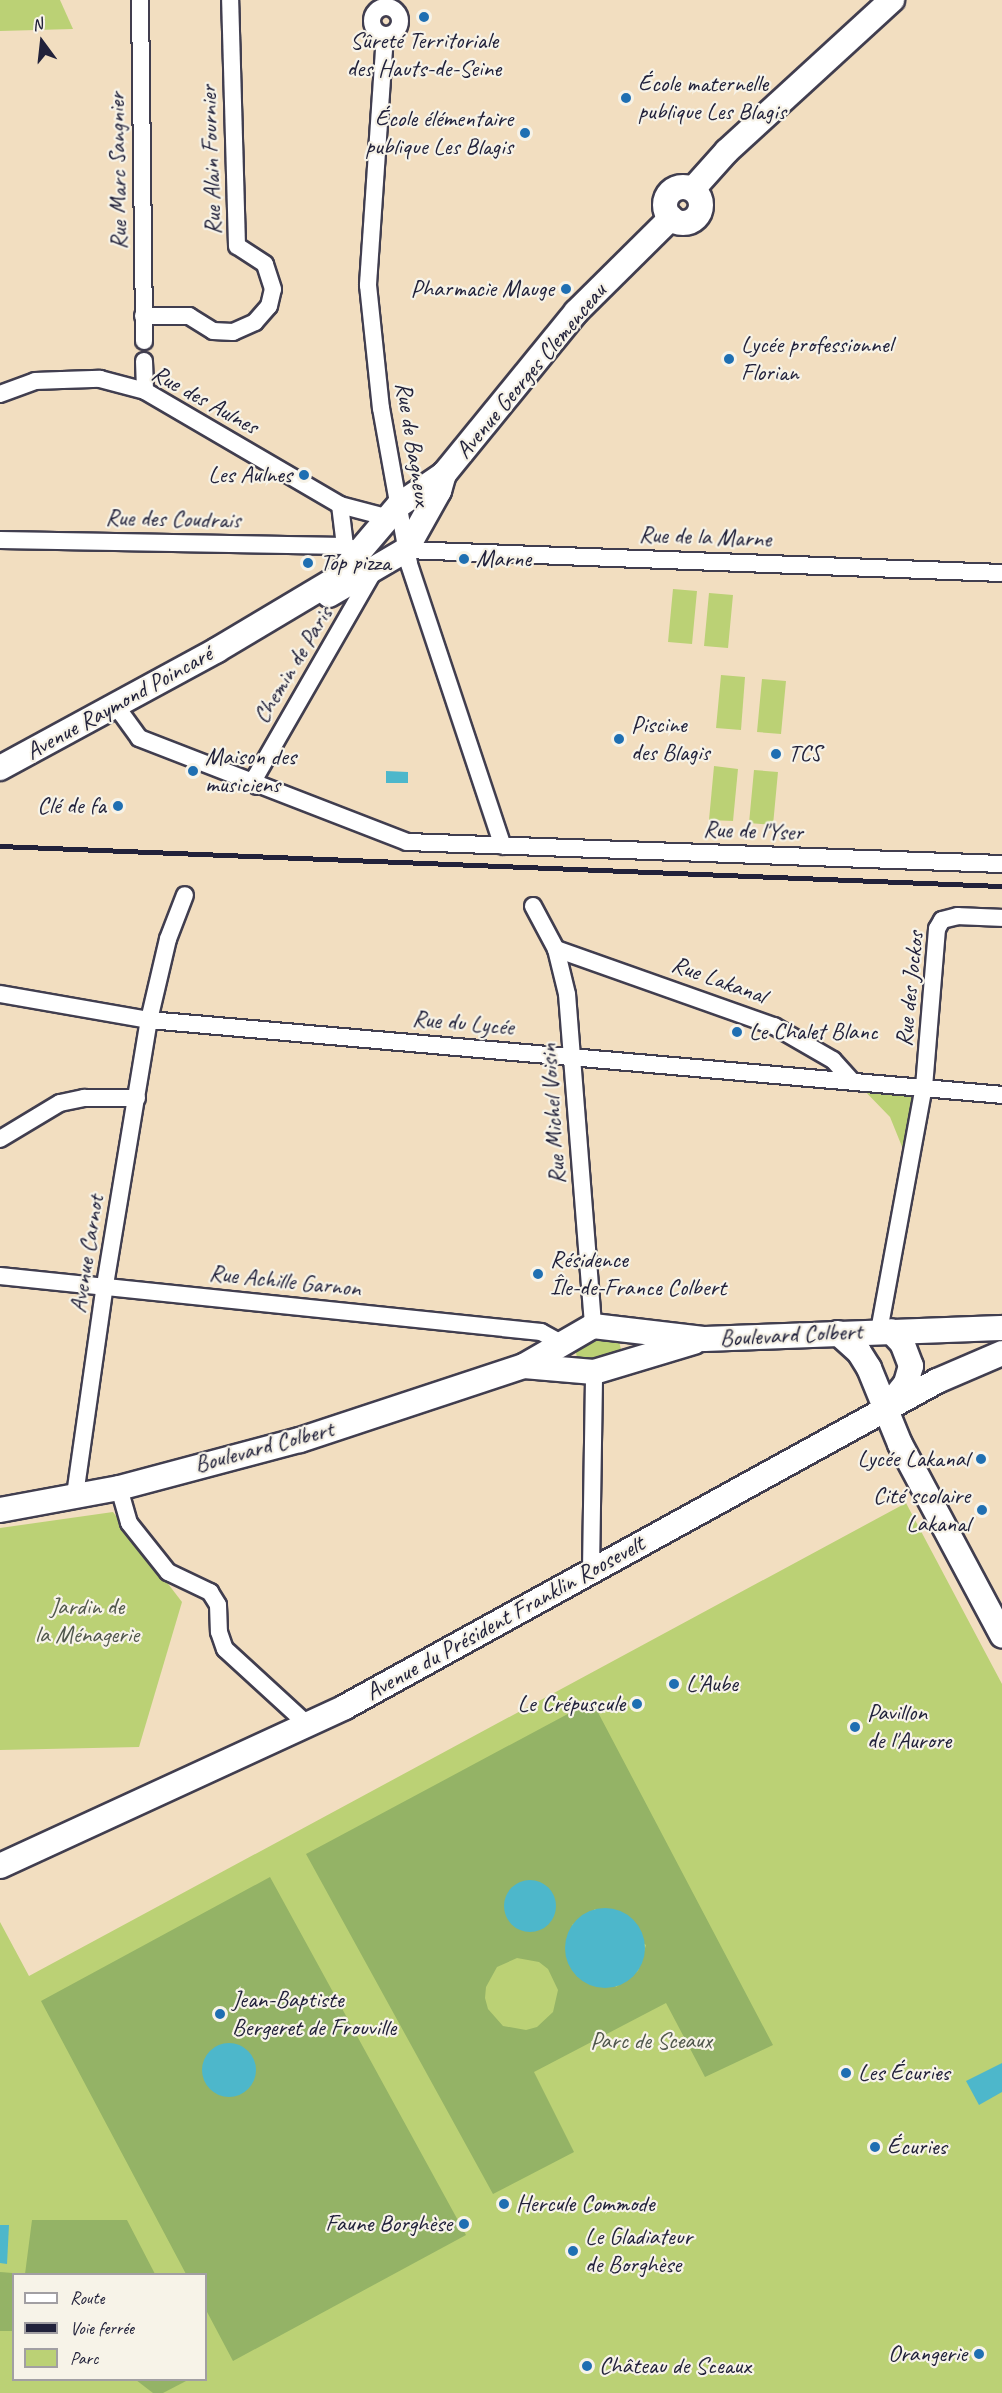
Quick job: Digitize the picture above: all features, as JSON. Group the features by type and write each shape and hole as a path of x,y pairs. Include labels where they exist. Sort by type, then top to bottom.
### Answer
{"street":[{"name":"Rue Marc Sangnier","path":"140,0 144,341"},
{"name":"Rue Alain Fournier","path":"143,316 189,316 213,330 233,332 255,322 269,306 273,289 268,270 253,254 237,246 230,0"},
{"name":"Avenue Georges Clemenceau","path":"374,552 396,516 419,490 444,474 576,312 671,218 682,223 698,216 701,199 693,189 727,151 892,0"},
{"name":"Rue de Bagneux","path":"387,4 379,9 372,18 374,29 385,43 368,285 394,479 396,516 374,552 503,846"},
{"path":"144,361 145,391"},
{"name":"Rue des Aulnes","path":"0,394 35,381 100,379 145,391 340,505 396,516"},
{"name":"Avenue Georges Clemenceau","path":"374,552 439,490 444,474"},
{"path":"394,479 419,490"},
{"path":"340,505 374,552"},
{"name":"Rue des Coudrais","path":"0,540 374,552"},
{"name":"Rue de la Marne","path":"374,552 1002,573"},
{"name":"Avenue Raymond Poincaré","path":"238,638 276,624 359,587 374,552"},
{"name":"Avenue Raymond Poincaré","path":"0,768 238,638 336,579 374,552"},
{"name":"Chemin de Paris","path":"256,786 256,776 359,587"},
{"name":"Rue de l'Yser","path":"116,706 134,732 256,786 407,842 1002,860"},
{"name":"Avenue Carnot","path":"75,1495 105,1285 149,1020 168,939 185,895"},
{"name":"Rue Michel Voisin","path":"533,906 556,949 567,994 593,1326"},
{"name":"Rue des Jockos","path":"924,1087 937,929 942,920 958,916 1002,918"},
{"name":"Rue Lakanal","path":"556,949 774,1026 833,1060 851,1080"},
{"name":"Rue du Lycée","path":"0,994 149,1020 1002,1095"},
{"path":"886,1409 910,1374 898,1334 924,1087"},
{"path":"0,1139 60,1103 84,1098 137,1098"},
{"name":"Rue Achille Garnon","path":"0,1276 105,1285 541,1332 563,1344"},
{"name":"Boulevard Colbert","path":"0,1510 119,1488 300,1440 524,1366 593,1326 704,1339 898,1334"},
{"path":"869,1368 898,1334 1002,1328"},
{"path":"624,1362 625,1330"},
{"path":"842,1336 869,1368 927,1496 1002,1635"},
{"name":"Boulevard Colbert","path":"524,1366 583,1371 704,1339"},
{"path":"563,1344 583,1371 591,1570"},
{"name":"Avenue du Président Franklin Roosevelt","path":"0,1866 308,1725 936,1381 1002,1353"},
{"path":"119,1488 129,1522 168,1572 191,1587 210,1592 218,1605 219,1632 225,1649 308,1725"}],"green space":[{"path":"0,0 60,0 73,29 0,31"},
{"path":"673,589 697,591 692,644 668,642"},
{"path":"709,593 733,595 728,648 704,646"},
{"path":"721,675 745,677 741,730 716,728"},
{"path":"762,679 786,681 781,734 757,732"},
{"path":"714,766 738,769 733,821 709,820"},
{"path":"754,770 778,772 773,825 749,823"},
{"path":"858,1084 916,1088 907,1159 890,1117"},
{"path":"605,1334 618,1338 621,1349 614,1358 578,1362 575,1348"},
{"name":"Parc de Sceaux","path":"906,1503 1002,1684 1002,2393 0,2393 0,1922 29,1976"},
{"name":"Jardin de la Ménagerie","path":"113,1512 182,1602 139,1747 0,1750 0,1528"},
{"path":"592,1701 773,2045 705,2077 666,2003 534,2072 574,2152 493,2194 306,1854","holes":["595,1909 646,1945 638,1971 616,1987 572,1925","517,1958 539,1962 548,1969 558,1990 553,2012 537,2027 526,2030 503,2026 488,2009 485,1998 486,1987 497,1967"]},
{"path":"270,1877 466,2235 233,2361 207,2312 207,2273 185,2273 41,2001"},
{"path":"32,2220 127,2220 154,2273 25,2273"},
{"path":"0,2272 12,2273 12,2331 0,2331"},
{"path":"137,2381 186,2381 163,2393 153,2393"}],"water":[{"path":"386,771 408,772 408,783 386,783"},
{"path":"525,1880 535,1880 544,1884 552,1892 556,1906 552,1920 544,1928 535,1932 525,1932 516,1928 508,1920 504,1911 504,1901 508,1892 516,1884"},
{"path":"597,1908 613,1908 627,1915 638,1926 645,1940 642,1963 627,1981 613,1988 597,1988 583,1981 572,1970 565,1956 565,1940 572,1926 583,1915"},
{"path":"229,2043 239,2045 248,2051 254,2060 256,2070 254,2080 248,2089 239,2095 229,2097 219,2095 210,2089 204,2080 202,2070 204,2060 210,2051 219,2045"},
{"path":"1002,2063 1002,2092 979,2105 966,2081"},
{"path":"0,2225 9,2225 7,2264 0,2263"}],"railway":[{"path":"0,846 1002,886"}],"place":[{"name":"Sûreté Territoriale des Hauts-de-Seine","path":"424,17"},
{"name":"École maternelle publique Les Blagis","path":"626,98"},
{"name":"École élémentaire publique Les Blagis","path":"525,133"},
{"name":"Pharmacie Mauge","path":"566,289"},
{"name":"Lycée professionnel Florian","path":"729,359"},
{"name":"Les Aulnes","path":"304,475"},
{"name":"Marne","path":"464,559"},
{"name":"Top pizza","path":"308,563"},
{"name":"Piscine des Blagis","path":"619,739"},
{"name":"TCS","path":"776,754"},
{"name":"Maison des musiciens","path":"193,771"},
{"name":"Clé de fa","path":"118,806"},
{"name":"Le Chalet Blanc","path":"737,1032"},
{"name":"Résidence Île-de-France Colbert","path":"538,1274"},
{"name":"Lycée Lakanal","path":"981,1459"},
{"name":"Cité scolaire Lakanal","path":"982,1510"},
{"name":"L’Aube","path":"674,1684"},
{"name":"Le Crépuscule","path":"637,1704"},
{"name":"Pavillon de l'Aurore","path":"855,1727"},
{"name":"Jean-Baptiste Bergeret de Frouville","path":"220,2014"},
{"name":"Les Écuries","path":"846,2073"},
{"name":"Écuries","path":"875,2147"},
{"name":"Hercule Commode","path":"504,2204"},
{"name":"Faune Borghèse","path":"464,2224"},
{"name":"Le Gladiateur de Borghèse","path":"573,2251"},
{"name":"Orangerie","path":"979,2354"},
{"name":"Château de Sceaux","path":"587,2366"}]}
